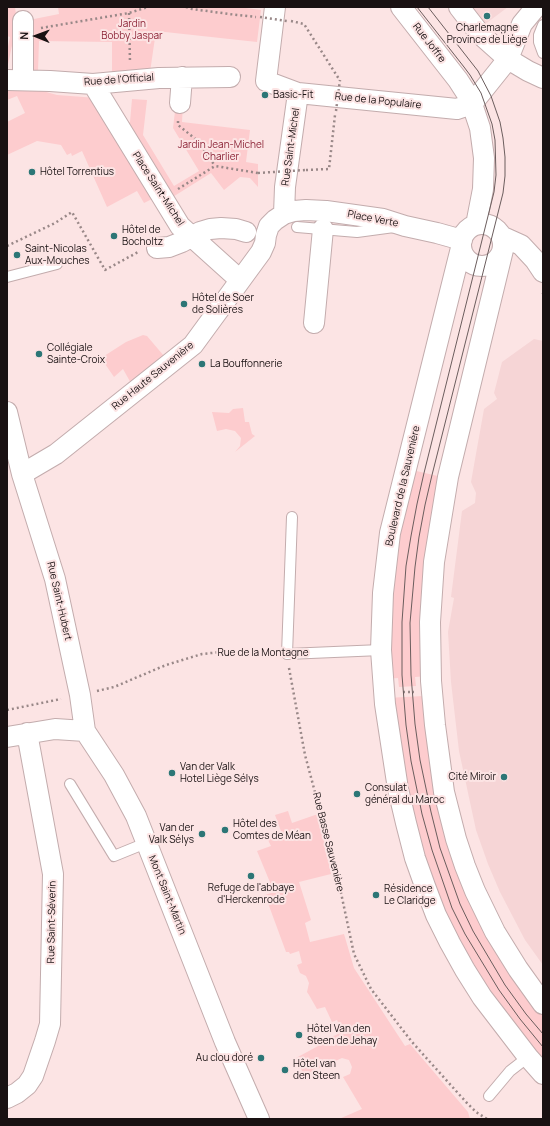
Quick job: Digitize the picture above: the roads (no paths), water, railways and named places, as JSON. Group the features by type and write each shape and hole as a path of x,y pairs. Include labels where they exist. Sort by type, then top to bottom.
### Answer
{"street":[{"name":"Rue Joffre","path":"401,7 458,80 467,94 464,107 480,128 484,158 484,189 476,225"},
{"path":"459,7 480,34 508,59 543,78"},
{"path":"464,107 508,59 522,24 536,7"},
{"path":"274,15 261,80 298,93"},
{"path":"522,24 543,25"},
{"path":"15,80 23,26"},
{"path":"180,103 182,77"},
{"name":"Rue de l'Official","path":"15,80 93,84 159,78 230,77"},
{"name":"Place Saint-Michel","path":"93,84 180,226 240,280"},
{"name":"Rue de la Populaire","path":"298,93 464,107"},
{"name":"Rue Saint-Michel","path":"290,220 285,187 298,93"},
{"name":"Place Verte","path":"290,220 294,211 326,211 383,219 405,226 437,233 461,244"},
{"name":"Rue Haute Sauvenière","path":"22,474 56,454 193,345 261,252 266,243 266,235 269,226 275,220 290,220"},
{"path":"484,224 497,230 502,243 500,257 489,265 481,266 474,265 468,261 463,255 461,244 465,234 470,228 476,225 484,224"},
{"path":"151,247 169,247 182,242 191,236 210,229 236,229 246,232"},
{"path":"314,323 323,229"},
{"path":"502,243 521,246 535,260 543,272"},
{"path":"502,243 448,478 434,562 430,622 431,681 444,792 456,839 465,866 475,891 495,932 518,969 543,1004"},
{"name":"Boulevard de la Sauvenière","path":"461,244 390,533 382,593 381,650 388,729 398,789 415,858 424,886 436,915 464,970 482,997 528,1057 543,1074"},
{"name":"Rue Saint-Hubert","path":"7,412 22,474 55,579 80,696 85,731"},
{"path":"7,737 55,729 85,731"},
{"name":"Mont Saint-Martin","path":"85,731 114,775 136,816 225,1042 259,1119"},
{"name":"Rue Saint-Séverin","path":"7,1098 17,1093 27,1085 33,1076 46,1041 50,1024 53,874 27,733"}],"lane":[{"path":"543,25 539,42 543,53"},
{"path":"290,220 323,229 357,232 405,226"},
{"path":"7,277 57,264"},
{"name":"Rue de la Montagne","path":"292,517 287,654 381,650"},
{"path":"70,784 114,856 146,843"},
{"path":"489,1096 510,1072 528,1057"}],"tram line":[{"path":"417,7 470,75 481,93 492,124 495,140 496,175 494,192 424,473 406,566 402,622 402,675 406,725 411,761 422,814 432,850 452,908 465,934 499,990 543,1047"},
{"path":"428,7 478,71 491,96 500,122 503,138 505,176 503,193 432,475 419,537 410,623 411,675 415,724 420,760 431,812 440,848 460,904 473,931 505,985 543,1034"}],"place":[{"name":"Charlemagne Province de Liège","path":"487,16"},
{"name":"Basic-Fit","path":"265,95"},
{"name":"Hôtel Torrentius","path":"32,172"},
{"name":"Hôtel de Bocholtz","path":"114,236"},
{"name":"Saint-Nicolas Aux-Mouches","path":"17,255"},
{"name":"Hôtel de Soer de Solières","path":"184,304"},
{"name":"Collégiale Sainte-Croix","path":"39,354"},
{"name":"La Bouffonnerie","path":"202,364"},
{"name":"Van der Valk Hotel Liège Sélys","path":"172,773"},
{"name":"Cité Miroir","path":"504,777"},
{"name":"Consulat général du Maroc","path":"357,794"},
{"name":"Hôtel des Comtes de Méan","path":"225,830"},
{"name":"Van der Valk Sélys","path":"202,834"},
{"name":"Refuge de l'abbaye d'Herckenrode","path":"251,876"},
{"name":"Résidence Le Claridge","path":"376,895"},
{"name":"Hôtel Van den Steen de Jehay","path":"299,1035"},
{"name":"Au clou doré","path":"261,1058"},
{"name":"Hôtel van den Steen","path":"285,1070"}],"park label":[{"name":"Jardin Bobby Jaspar","path":"132,30"},
{"name":"Jardin Jean-Michel Charlier","path":"221,150"}]}
